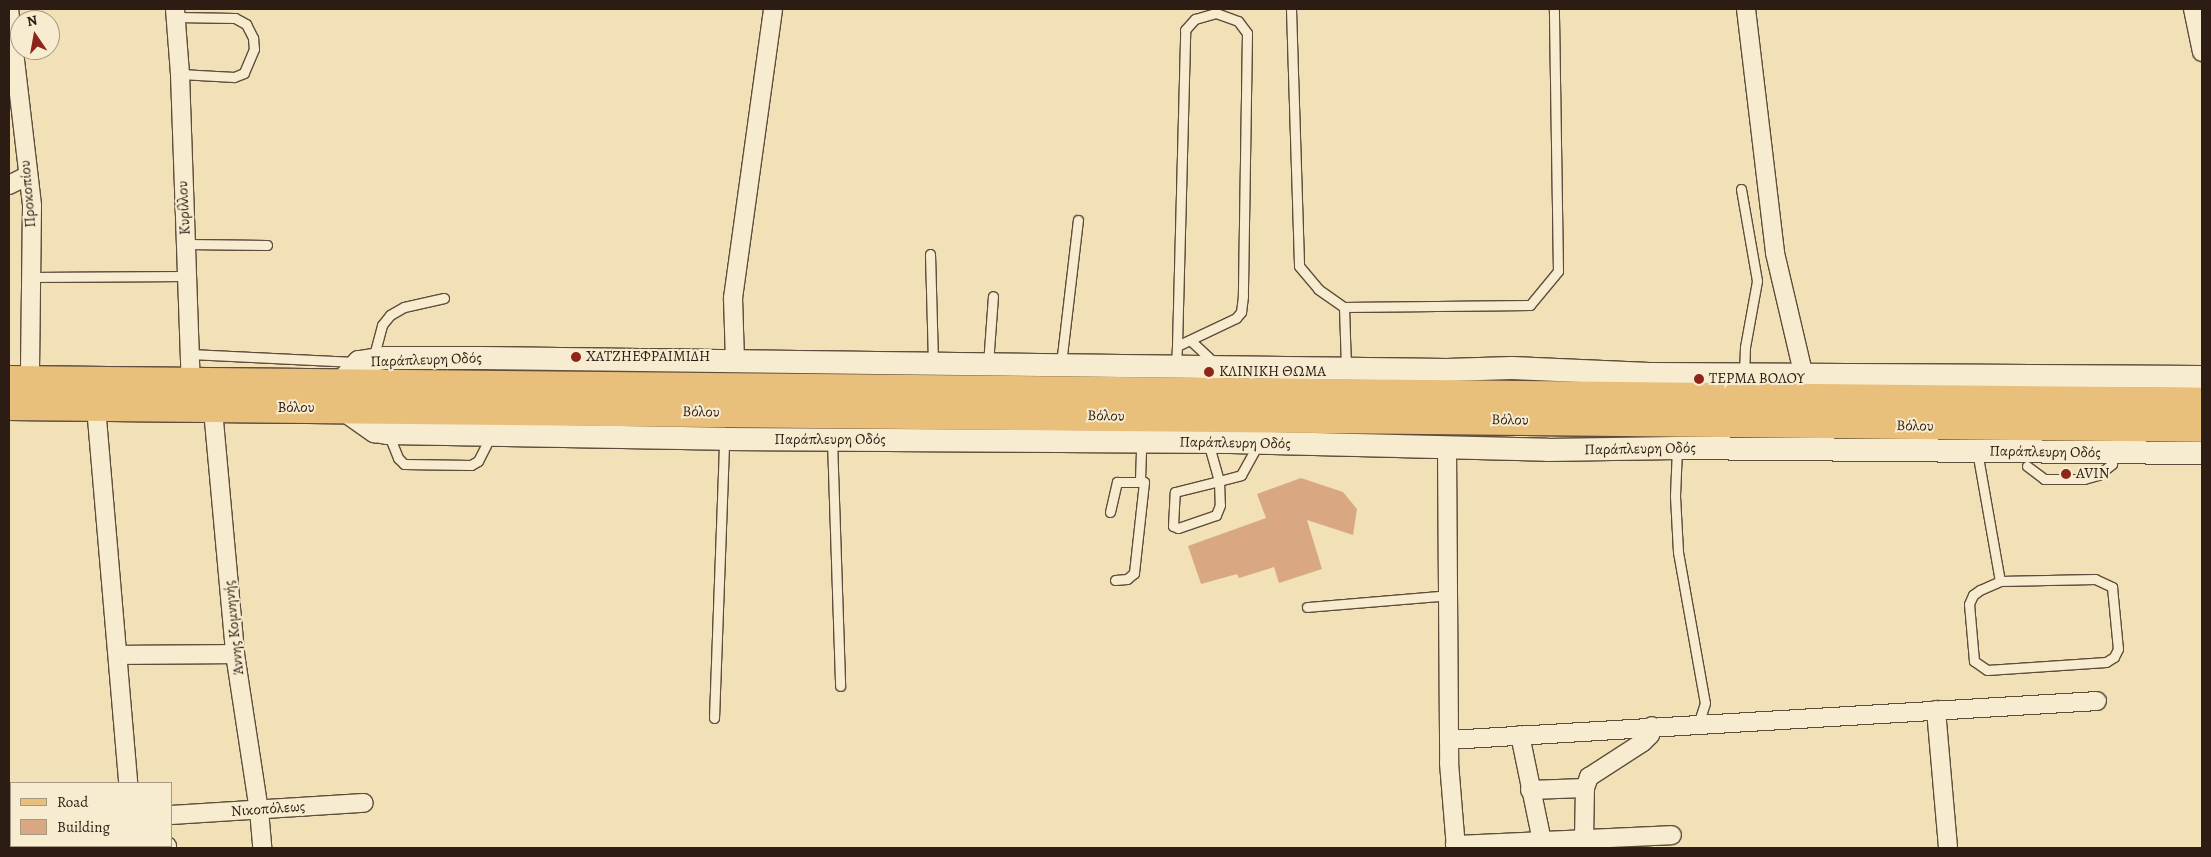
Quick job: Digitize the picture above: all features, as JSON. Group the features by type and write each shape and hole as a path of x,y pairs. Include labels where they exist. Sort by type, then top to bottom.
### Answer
{"main road":[{"name":"Βόλου","path":"20,380 201,395 342,396 1806,385 2202,402"},
{"name":"Βόλου","path":"9,406 96,406 201,395"},
{"name":"Βόλου","path":"342,396 2125,445 2202,428"}],"street":[{"name":"Προκοπίου","path":"9,9 32,206 32,277 20,380"},
{"path":"735,362 734,288 773,9"},
{"path":"1746,9 1775,253 1787,313 1806,385 1815,437"},
{"path":"2192,9 2202,52"},
{"name":"Κυρίλλου","path":"175,13 180,74 190,354 201,395"},
{"path":"9,185 27,176"},
{"name":"Παράπλευρη Οδός","path":"2202,377 1806,385 1744,374 1649,374 1512,368 1219,367 1176,357 1061,364 366,361 342,396 375,431 388,433 724,439 1142,443 1260,442 1447,448 1677,448 1815,437 1976,451 2125,445 2202,453"},
{"name":"Άννης Κομνηνής","path":"201,395 259,810 262,848"},
{"path":"96,406 128,782"},
{"path":"1447,448 1449,740 1456,846 1672,835"},
{"path":"118,655 236,654"},
{"path":"1449,740 1652,726 2097,701"},
{"path":"1936,710 1948,848"},
{"path":"1584,839 1585,788 1595,771 1648,738 1652,726"},
{"path":"1520,735 1542,841"},
{"path":"1530,790 1585,788"},
{"name":"Νικοπόλεως","path":"172,815 364,803"}],"lane":[{"path":"1291,9 1299,266 1318,289 1344,307 1530,305 1558,271 1554,9"},
{"path":"175,13 235,18 250,28 254,44 250,62 244,73 234,77 180,74"},
{"path":"1216,13 1231,16 1247,33 1243,296 1241,312 1236,318 1190,340 1176,357 1185,30 1195,19 1216,13"},
{"path":"1741,188 1757,281 1744,347 1744,374"},
{"path":"1061,364 1078,220"},
{"path":"186,244 267,245"},
{"path":"930,254 933,363"},
{"path":"32,277 187,276"},
{"path":"988,364 993,296"},
{"path":"190,354 366,361 382,325 390,315 404,307 444,298"},
{"path":"1344,307 1346,368"},
{"path":"1190,340 1219,367"},
{"path":"388,433 398,458 404,464 468,466 478,461 492,434"},
{"path":"714,718 724,439"},
{"path":"832,440 840,686"},
{"path":"1208,442 1219,480 1220,505 1216,515 1178,528 1172,525 1176,492 1219,480 1241,475 1260,442"},
{"path":"1115,580 1127,580 1134,573 1145,485 1140,480 1142,443"},
{"path":"2027,466 2044,479 2084,479 2098,475 2125,445"},
{"path":"1677,448 1675,496 1678,552 1705,703 1698,724"},
{"path":"1976,451 2000,581"},
{"path":"1110,512 1117,482 1140,480"},
{"path":"2000,581 2104,581 2112,588 2118,650 2114,658 2106,662 1987,670 1980,667 1974,661 1969,604 1973,595 2000,581"},
{"path":"1307,607 1449,595"}],"building":[{"path":"1301,478 1343,492 1357,509 1353,535 1307,520 1322,569 1279,583 1274,567 1239,578 1237,574 1201,584 1188,546 1266,518 1257,494"}],"place":[{"name":"ΧΑΤΖΗΕΦΡΑΙΜΙΔΗ","path":"576,357"},
{"name":"ΚΛΙΝΙΚΗ ΘΩΜΑ","path":"1209,372"},
{"name":"ΤΕΡΜΑ ΒΟΛΟΥ","path":"1699,379"},
{"name":"AVIN","path":"2066,474"}]}
